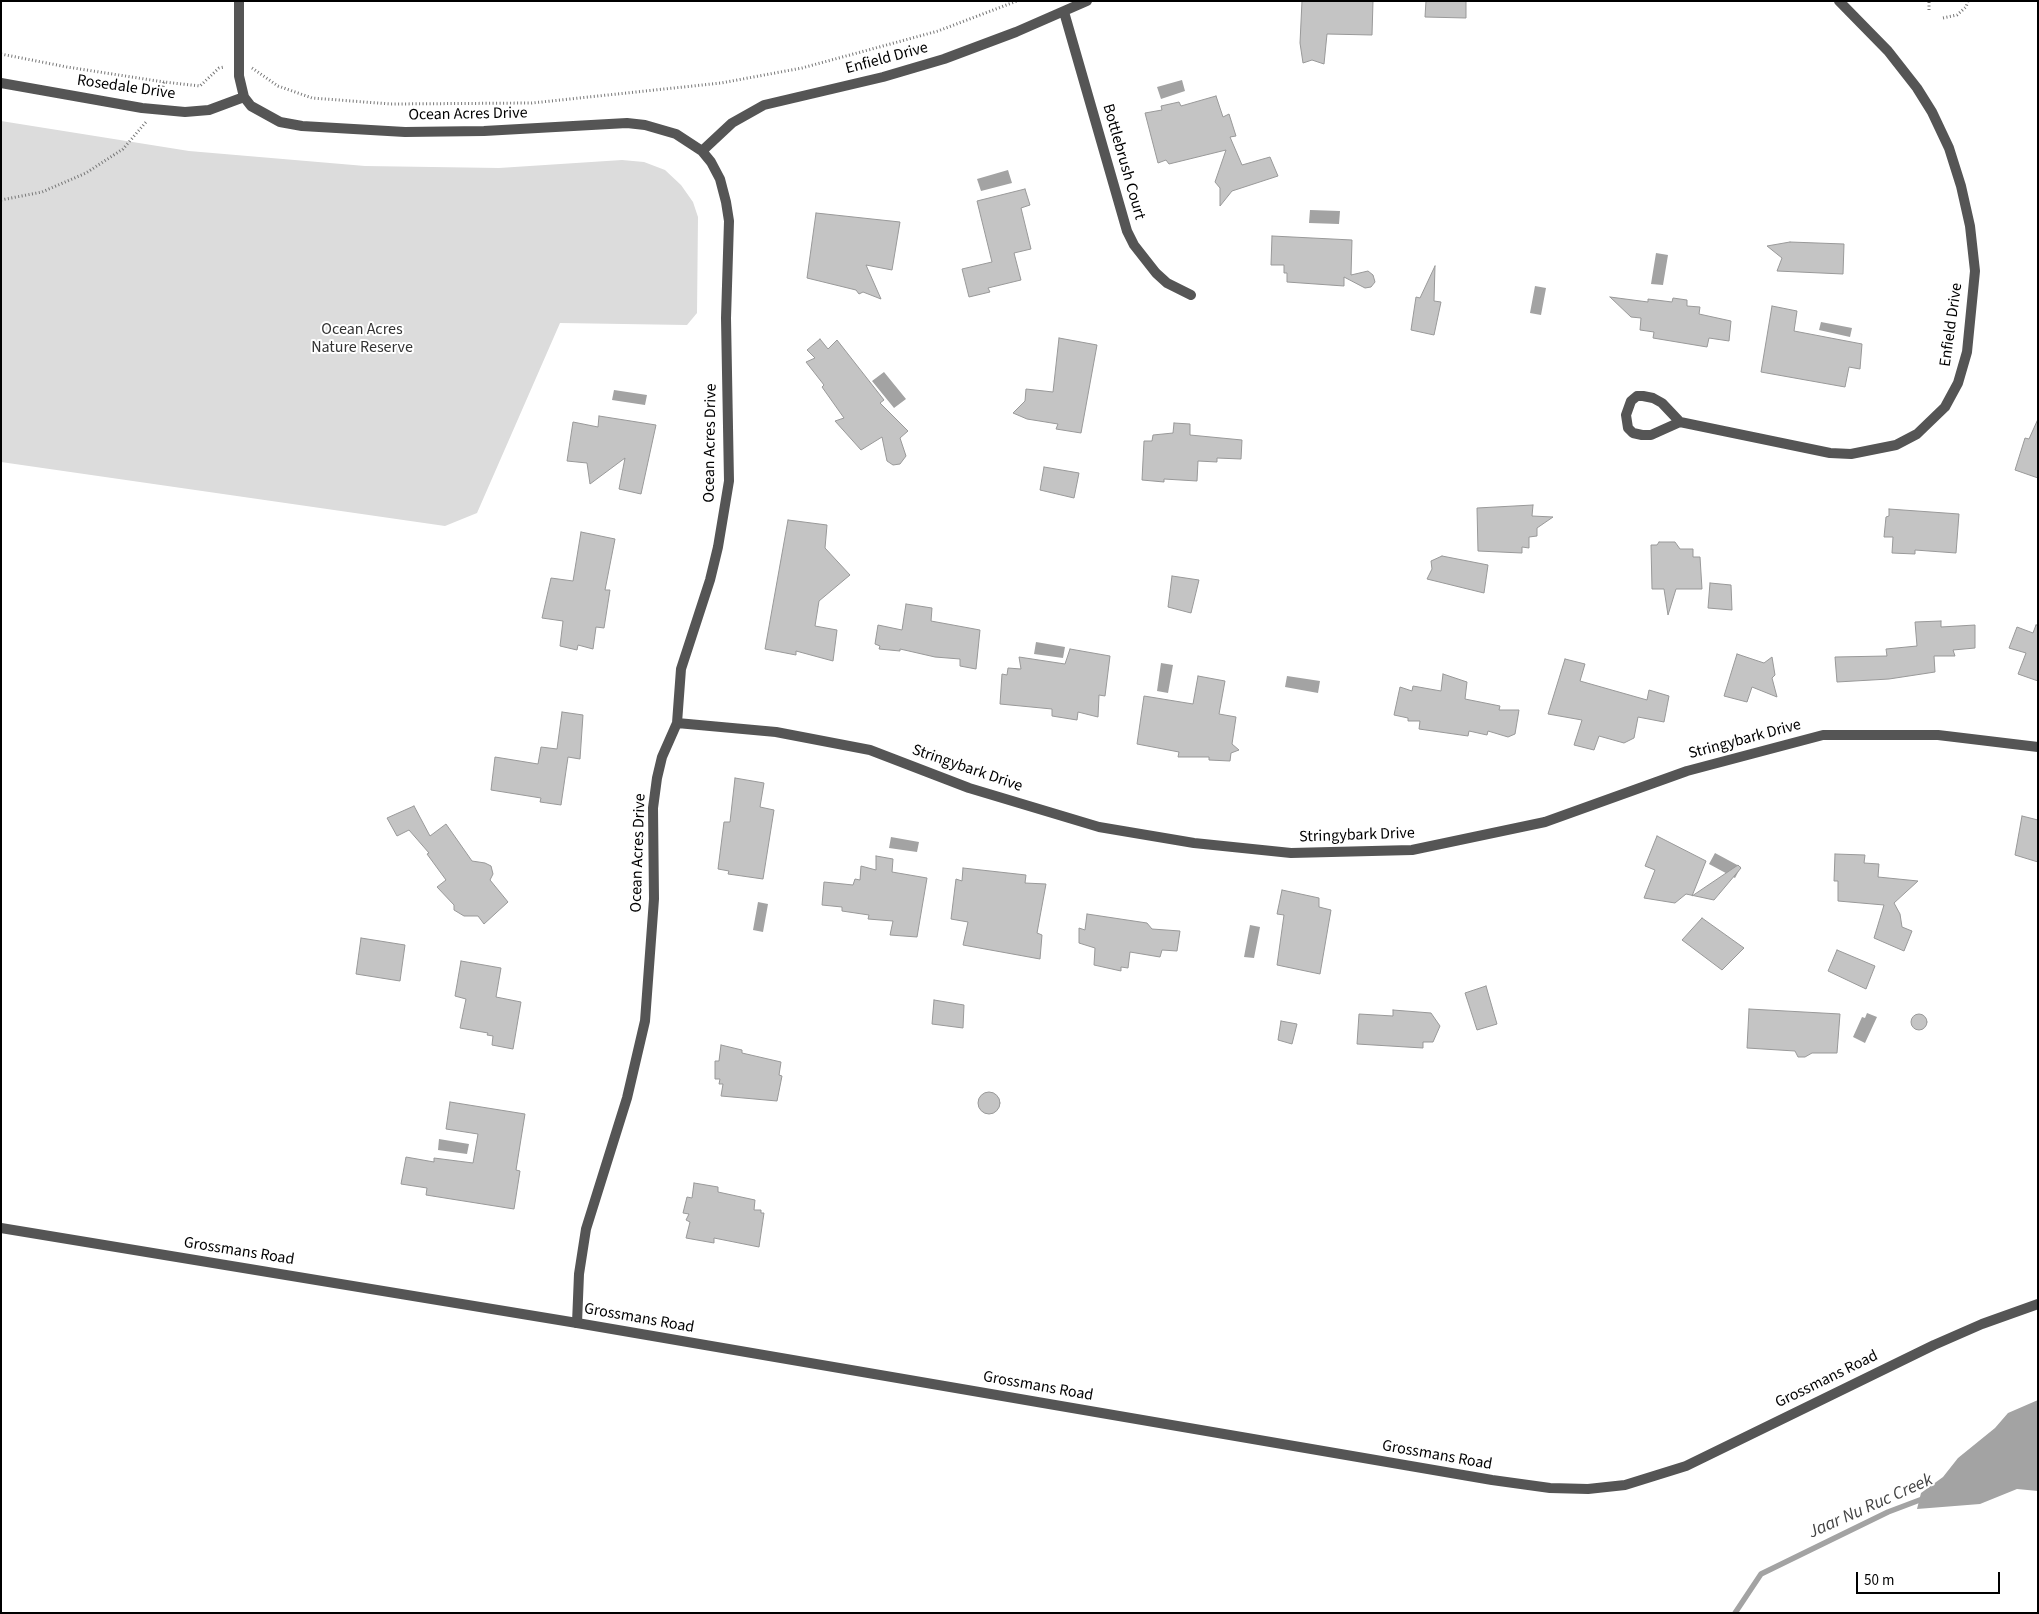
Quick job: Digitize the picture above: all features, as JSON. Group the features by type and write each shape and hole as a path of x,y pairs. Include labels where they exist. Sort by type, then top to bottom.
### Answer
{"street":[{"path":"239,1 239,64 244,97"},
{"name":"Enfield Drive","path":"702,151 732,123 764,105 883,77 944,59 1064,12 1087,1"},
{"name":"Enfield Drive","path":"1680,422 1830,453 1858,453 1896,445 1917,434 1944,407 1958,383 1966,352 1975,270 1970,226 1961,186 1949,148 1932,112 1917,88 1888,51 1839,1"},
{"name":"Bottlebrush Court","path":"1064,12 1127,231 1134,245 1156,273 1167,283 1191,295"},
{"name":"Rosedale Drive","path":"1,83 154,109 184,112 209,110 244,97"},
{"name":"Ocean Acres Drive","path":"244,97 251,106 262,114 280,122 302,126 405,132 484,131 627,123 645,125 676,134 702,151 711,162 720,179 729,221 726,318 728,482 712,572 681,670 677,724 662,757 654,808 654,900 645,1021 627,1098 586,1229 579,1274 577,1324"},
{"path":"1637,396 1644,396 1662,403 1680,422 1651,435 1642,435 1633,433 1628,428 1626,415 1631,401 1637,396"},
{"name":"Stringybark Drive","path":"677,724 776,732 870,750 969,788 1099,828 1194,843 1291,853 1412,850 1545,822 1687,771 1823,735 1938,735 2038,747"},
{"name":"Grossmans Road","path":"1,1228 1492,1480 1550,1488 1588,1489 1625,1486 1686,1466 1934,1345 1982,1324 2038,1304"}],"path":[{"path":"1,54 67,67 200,86 219,68 239,64 257,70 278,86 312,98 391,104 532,103 712,84 802,68 920,36 1017,1"},
{"path":"1929,1 1929,10"},
{"path":"1943,18 1957,15 1966,7 1968,1"},
{"path":"1,200 42,192 86,173 105,162 145,124 161,97 164,82"}],"green space":[{"name":"Ocean Acres Nature Reserve","path":"1,121 189,151 365,166 499,168 622,160 644,162 665,170 681,185 693,202 698,217 697,313 687,325 560,323 477,513 445,526 1,462"}],"shaded area":[{"path":"1182,80 1185,91 1161,99 1157,87"},
{"path":"1008,170 1012,183 981,191 977,179"},
{"path":"1310,210 1340,211 1339,224 1309,223"},
{"path":"1656,253 1668,255 1663,285 1651,284"},
{"path":"1535,286 1546,288 1541,315 1530,313"},
{"path":"1821,322 1852,328 1850,337 1819,330"},
{"path":"884,372 906,399 894,408 872,381"},
{"path":"614,390 647,395 645,405 612,400"},
{"path":"1036,642 1065,647 1063,658 1034,654"},
{"path":"1161,663 1173,665 1168,693 1157,691"},
{"path":"1287,676 1320,681 1318,693 1285,687"},
{"path":"891,837 919,842 917,852 889,848"},
{"path":"1715,853 1741,867 1735,878 1709,864"},
{"path":"758,902 768,904 763,932 753,930"},
{"path":"1250,925 1260,927 1254,958 1244,957"},
{"path":"1867,1013 1877,1017 1865,1043 1853,1037 1862,1017 1865,1018"},
{"path":"439,1139 469,1144 467,1154 438,1150"},
{"path":"2038,1400 2038,1491 2017,1489 1980,1504 1917,1509 1921,1493 1943,1477 1958,1458 1995,1428 2008,1413"}],"building":[{"path":"1302,1 1373,1 1372,35 1327,34 1324,64 1312,60 1303,63 1300,43"},
{"path":"1426,1 1466,1 1466,18 1425,17"},
{"path":"1216,96 1223,117 1229,114 1236,136 1230,137 1242,165 1270,157 1278,176 1232,191 1220,206 1220,188 1215,182 1226,150 1169,164 1166,160 1158,163 1145,113 1162,110 1161,106 1179,102 1181,106"},
{"path":"1025,189 1030,205 1021,208 1031,249 1014,253 1021,280 988,288 990,292 969,297 962,269 992,262 977,201"},
{"path":"816,213 900,222 892,270 866,265 881,299 863,292 859,294 856,290 807,278"},
{"path":"1272,236 1352,240 1351,275 1368,271 1373,275 1375,282 1371,287 1365,288 1344,277 1344,286 1287,282 1287,273 1284,273 1284,265 1271,265"},
{"path":"1790,242 1844,244 1843,274 1777,271 1782,258 1767,246"},
{"path":"1435,266 1434,301 1441,302 1434,335 1411,330 1416,297 1420,298"},
{"path":"1610,297 1648,302 1648,299 1672,302 1673,298 1687,300 1687,306 1700,307 1699,314 1731,321 1729,341 1709,338 1707,347 1653,338 1654,332 1640,330 1641,318 1631,317"},
{"path":"1772,306 1797,311 1794,331 1862,344 1860,369 1849,367 1845,387 1761,372"},
{"path":"1059,338 1097,345 1081,433 1056,429 1058,424 1027,419 1013,413 1025,401 1026,389 1053,392"},
{"path":"820,339 828,349 837,340 884,400 880,403 908,431 900,438 906,456 900,464 893,465 887,461 882,437 861,450 835,421 844,418 822,387 824,385 806,362 815,358 807,350"},
{"path":"599,416 656,425 641,494 619,489 625,458 590,484 587,463 567,461 573,422 598,427"},
{"path":"2038,419 2038,478 2015,470 2025,438 2029,439"},
{"path":"1174,423 1190,424 1190,435 1242,440 1241,459 1217,458 1217,462 1198,461 1197,481 1164,479 1164,482 1142,480 1144,441 1152,441 1153,435 1173,433"},
{"path":"1044,467 1079,473 1074,498 1040,490"},
{"path":"1533,505 1532,516 1553,517 1537,528 1537,536 1529,537 1529,548 1522,547 1522,553 1478,551 1477,508"},
{"path":"1889,509 1959,514 1956,553 1915,550 1915,554 1892,553 1893,537 1884,537 1886,517 1889,516"},
{"path":"788,520 827,525 825,548 850,575 819,601 815,626 837,630 833,661 796,651 796,655 765,649"},
{"path":"581,532 615,539 605,590 610,590 604,628 596,627 593,649 578,645 577,650 560,646 563,621 542,618 551,578 573,581"},
{"path":"1659,542 1675,542 1680,549 1693,549 1693,557 1700,557 1702,589 1676,589 1668,615 1664,589 1652,589 1651,545 1657,545"},
{"path":"1442,556 1488,565 1484,593 1427,579 1432,569 1431,561"},
{"path":"1172,576 1199,580 1191,613 1168,607"},
{"path":"1710,583 1731,585 1732,610 1708,608"},
{"path":"906,604 932,608 931,621 980,630 976,669 960,666 960,659 935,657 900,649 900,651 879,649 880,646 875,644 878,625 902,630"},
{"path":"1941,621 1941,627 1975,625 1975,648 1953,650 1955,656 1934,656 1935,672 1889,679 1837,682 1835,657 1887,656 1886,649 1917,646 1915,622"},
{"path":"2036,625 2038,625 2038,681 2018,674 2026,653 2009,648 2017,627 2033,633"},
{"path":"1070,649 1110,656 1105,696 1099,695 1098,717 1078,712 1077,720 1052,716 1052,709 1000,704 1002,674 1007,675 1008,668 1021,669 1019,657 1065,664"},
{"path":"1737,654 1764,663 1772,657 1775,675 1772,678 1777,697 1752,687 1747,702 1724,696"},
{"path":"1565,659 1585,664 1580,681 1647,700 1649,690 1669,696 1664,722 1638,717 1634,738 1624,743 1599,736 1594,750 1574,745 1582,720 1548,714"},
{"path":"1443,674 1467,682 1465,699 1500,706 1499,710 1519,710 1515,734 1508,737 1488,731 1487,735 1469,731 1468,736 1419,729 1420,721 1408,721 1408,718 1394,715 1400,687 1412,691 1413,686 1441,691"},
{"path":"1198,676 1225,681 1219,714 1236,717 1232,744 1239,750 1231,753 1230,761 1209,760 1209,757 1178,757 1179,752 1137,744 1144,696 1193,704"},
{"path":"562,712 583,715 580,759 568,757 561,805 540,802 541,798 491,790 495,757 538,764 541,747 557,749"},
{"path":"735,778 764,783 760,807 774,810 763,879 728,874 729,871 718,869 724,822 730,822"},
{"path":"414,806 430,836 446,824 472,861 491,866 493,874 490,880 508,902 484,924 478,916 464,916 454,910 454,905 437,887 446,880 427,854 429,853 409,830 397,836 387,818"},
{"path":"2022,816 2038,820 2038,862 2015,855"},
{"path":"1657,836 1706,861 1692,895 1686,894 1675,903 1644,898 1655,870 1645,866"},
{"path":"1835,854 1865,855 1864,863 1879,864 1878,877 1918,881 1894,903 1900,914 1902,927 1912,931 1904,951 1874,938 1884,905 1838,901 1838,881 1834,881"},
{"path":"876,856 893,859 892,872 927,878 917,937 890,935 893,921 868,919 869,915 842,911 842,907 822,905 824,882 853,885 855,879 860,880 861,866 876,870"},
{"path":"1738,865 1741,868 1714,900 1693,895"},
{"path":"963,868 1026,875 1025,883 1046,884 1037,933 1042,935 1040,959 963,945 968,922 951,919 956,879 962,881"},
{"path":"1282,890 1319,898 1319,907 1331,910 1320,974 1277,965 1284,915 1277,914"},
{"path":"1087,914 1147,923 1152,929 1180,931 1177,951 1162,950 1160,957 1130,952 1128,968 1121,967 1121,971 1094,965 1095,948 1079,943 1079,928 1085,930"},
{"path":"1702,918 1744,948 1722,970 1682,940"},
{"path":"361,938 405,945 400,981 356,974"},
{"path":"1837,950 1875,966 1866,989 1828,971"},
{"path":"461,961 501,968 496,997 521,1002 513,1049 492,1045 493,1036 487,1035 488,1033 460,1028 466,999 455,996"},
{"path":"1486,986 1497,1024 1477,1030 1465,993"},
{"path":"934,1000 964,1005 963,1028 932,1024"},
{"path":"1749,1009 1840,1014 1837,1053 1812,1053 1805,1057 1798,1057 1795,1051 1747,1048"},
{"path":"1393,1010 1431,1013 1440,1026 1433,1042 1423,1042 1423,1048 1357,1044 1359,1014 1393,1016"},
{"path":"1919,1014 1927,1022 1919,1030 1911,1022"},
{"path":"1281,1021 1297,1024 1292,1044 1278,1040"},
{"path":"721,1045 742,1050 742,1053 781,1062 779,1075 782,1076 777,1101 721,1096 723,1084 719,1084 720,1079 715,1079 715,1061 719,1061"},
{"path":"989,1092 997,1095 1000,1103 997,1111 989,1114 981,1111 978,1103 981,1095"},
{"path":"450,1102 525,1114 516,1170 520,1171 514,1209 426,1195 427,1188 401,1184 406,1157 434,1162 434,1158 473,1163 478,1134 446,1129"},
{"path":"694,1183 718,1187 718,1192 755,1200 754,1210 761,1210 761,1213 764,1213 759,1247 714,1238 714,1243 686,1238 690,1222 686,1220 689,1214 683,1213 687,1197 692,1198"}],"waterway":[{"name":"Jaar Nu Ruc Creek","path":"1735,1613 1761,1574 1888,1512 1925,1498"}]}
